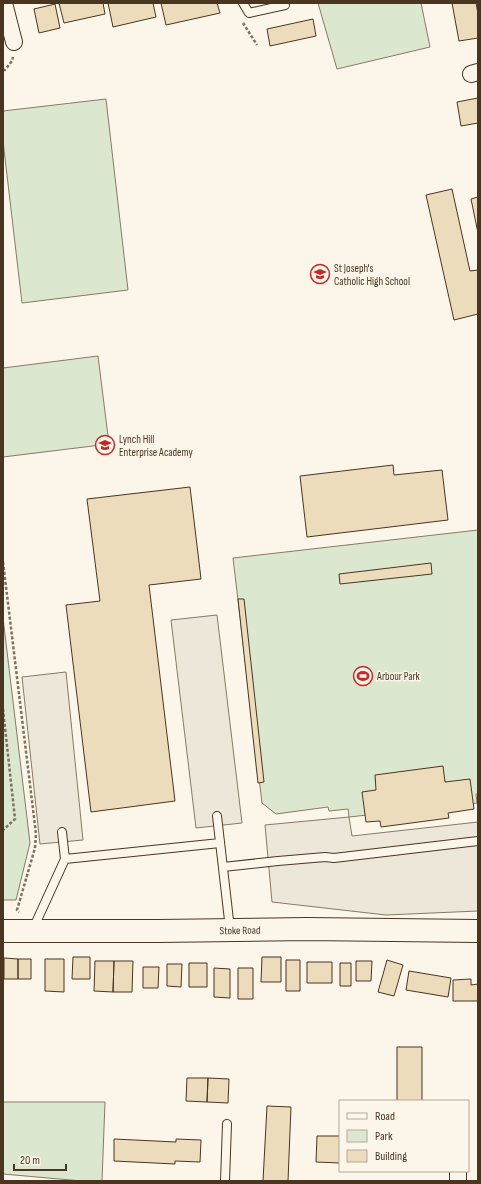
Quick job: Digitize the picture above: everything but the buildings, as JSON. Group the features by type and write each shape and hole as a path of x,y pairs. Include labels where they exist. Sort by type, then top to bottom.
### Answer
{"main road":[{"name":"Stoke Road","path":"3,931 478,930"}],"street":[{"path":"4,3 14,42"}],"lane":[{"path":"243,3 249,13 285,5"},
{"path":"217,816 230,930"},
{"path":"32,931 65,859 62,832"},
{"path":"223,867 278,860 325,857 334,858 478,841"},
{"path":"65,859 220,843"},
{"path":"226,1181 227,1124"}],"path":[{"path":"3,562 36,834 35,848 17,910 32,931"},
{"path":"3,709 15,818 3,830"}],"green space":[{"path":"318,3 421,3 430,47 337,69"},
{"path":"106,99 128,290 22,303 3,141 3,111"},
{"path":"98,356 109,444 3,457 3,368"},
{"name":"Arbour Park","path":"478,530 477,803 349,817 348,809 329,811 328,807 276,814 262,803 233,558"},
{"path":"3,618 30,843 16,900 3,900"},
{"path":"3,1102 105,1102 102,1181 82,1181 3,1174"}],"shaded area":[{"path":"217,615 242,823 196,828 171,620"},
{"path":"66,672 83,840 40,844 22,677"},
{"path":"349,817 352,836 478,822 478,911 386,915 272,902 265,825"}],"place":[{"name":"St Joseph's Catholic High School","path":"320,274"},
{"name":"Lynch Hill Enterprise Academy","path":"105,445"},
{"name":"Arbour Park","path":"363,676"}]}
